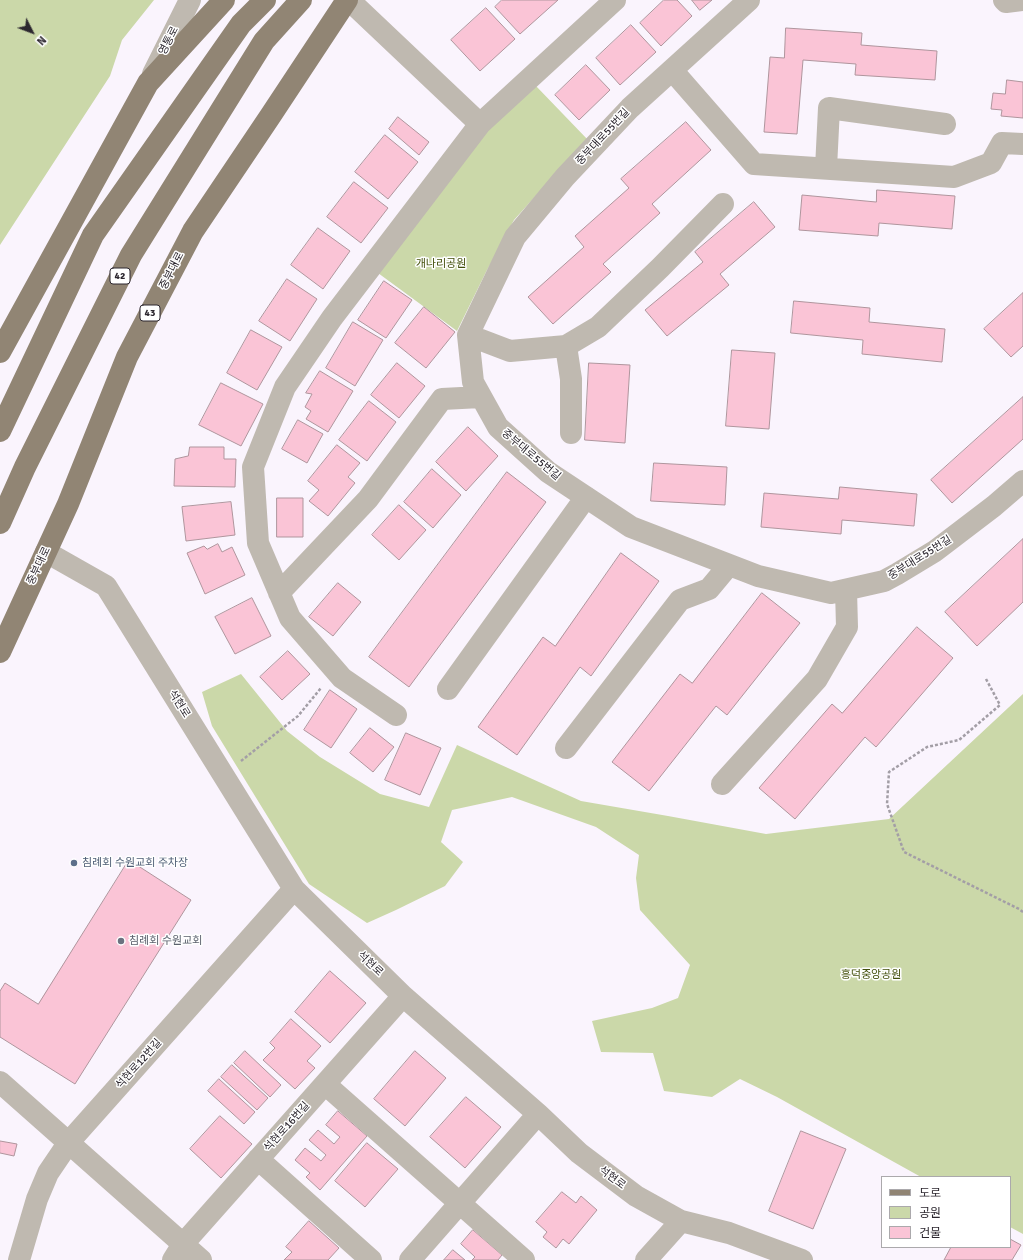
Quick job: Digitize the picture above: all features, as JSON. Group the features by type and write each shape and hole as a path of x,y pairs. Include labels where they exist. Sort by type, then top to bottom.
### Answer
{"main road":[{"path":"0,352 148,83 224,0"},
{"path":"0,430 93,235 241,24 265,0"},
{"name":"42","path":"0,523 25,467 130,255 264,41 301,0"},
{"name":"중부대로","path":"0,652 68,504 127,357 193,231 348,0"}],"street":[{"name":"영통로","path":"148,83 190,0"},
{"path":"348,0 480,124"},
{"path":"396,715 342,678 290,618 258,542 253,467 285,387 332,318 480,124 615,0"},
{"name":"중부대로55번길","path":"750,0 630,108 565,177 516,237 468,335 473,382 498,427 548,472 631,527 758,576 831,593 884,581 935,551 994,506 1023,481"},
{"path":"1004,0 1006,2 1023,0"},
{"path":"672,70 754,164 954,177 990,163 1002,143 1023,144"},
{"path":"826,168 829,108 945,124"},
{"path":"468,335 510,351 566,346 598,327 660,268 723,204"},
{"path":"566,346 571,379 570,433"},
{"path":"279,593 368,499 442,399 481,397"},
{"path":"448,689 586,497"},
{"name":"석현로","path":"46,552 106,586 294,889 403,996 538,1114 579,1153 636,1196 681,1221 729,1233 800,1260"},
{"path":"566,748 680,600 709,589 729,565"},
{"path":"722,784 817,679 847,627 846,590"},
{"name":"석현로12번길","path":"19,1260 40,1193 48,1173 69,1142 294,889"},
{"name":"석현로16번길","path":"178,1252 258,1159 403,996"},
{"path":"0,1082 69,1142 178,1252 201,1260"},
{"path":"325,1084 524,1260"},
{"path":"410,1260 538,1114"},
{"path":"258,1159 371,1260"},
{"path":"646,1260 681,1221"}],"path":[{"path":"223,775 298,716 335,670"},
{"path":"986,679 1000,704 959,740 927,747 889,772 887,804 904,852 1023,912"}],"green space":[{"path":"0,0 154,0 122,40 110,76 0,245"},
{"name":"개나리공원","path":"536,86 589,141 557,172 514,220 457,331 378,273 486,129"},
{"name":"흥덕중앙공원","path":"241,674 287,731 320,757 380,794 429,807 457,745 581,801 766,834 889,819 1023,694 1023,1234 1011,1228 1011,1176 919,1176 777,1097 740,1079 712,1097 664,1091 653,1053 601,1052 592,1021 652,1008 678,998 690,965 640,910 636,878 639,855 596,827 512,797 452,810 441,842 463,862 445,886 367,923 309,884 212,726 202,692"}],"building":[{"path":"502,0 558,0 520,34 495,7"},
{"path":"664,0 677,0 692,16 661,46 640,23"},
{"path":"692,0 712,0 700,10"},
{"path":"486,8 515,39 480,71 451,40"},
{"path":"631,25 656,52 620,85 596,58"},
{"path":"786,28 862,33 861,45 937,51 935,80 855,75 856,64 803,60 797,134 764,132 770,57 784,58"},
{"path":"586,65 610,90 579,120 555,95"},
{"path":"1007,80 1023,82 1023,118 1001,116 1002,110 991,109 993,93 1005,94"},
{"path":"398,117 429,142 419,155 389,129"},
{"path":"686,122 711,150 652,204 660,213 603,264 611,272 553,324 528,297 584,247 575,236 629,188 621,179"},
{"path":"385,135 418,162 388,199 355,172"},
{"path":"354,182 388,208 361,243 327,217"},
{"path":"877,190 955,196 952,229 879,223 878,236 799,230 802,195 876,202"},
{"path":"754,202 775,227 720,274 729,285 667,336 645,310 703,262 695,252"},
{"path":"318,228 350,251 323,289 291,265"},
{"path":"287,279 317,299 290,341 259,321"},
{"path":"384,281 412,300 386,338 358,320"},
{"path":"1023,293 1023,346 1011,357 984,329"},
{"path":"794,301 870,308 869,322 945,329 942,362 862,354 863,340 791,333"},
{"path":"424,307 455,332 426,368 395,343"},
{"path":"353,322 383,340 355,386 326,368"},
{"path":"251,330 282,347 257,390 227,373"},
{"path":"732,350 775,353 769,429 726,426"},
{"path":"397,363 425,386 399,418 371,395"},
{"path":"589,363 630,365 625,443 585,440"},
{"path":"320,371 353,391 328,432 306,419 311,411 305,407 312,394 306,393"},
{"path":"221,383 263,404 241,446 199,425"},
{"path":"1023,397 1023,439 952,503 931,480"},
{"path":"369,401 396,422 367,461 339,440"},
{"path":"298,420 323,434 307,463 282,449"},
{"path":"468,427 498,456 466,491 436,462"},
{"path":"337,445 360,463 348,477 355,483 328,516 309,501 319,490 308,481"},
{"path":"190,447 224,447 224,459 236,459 235,487 174,486 175,459 188,456"},
{"path":"654,463 727,467 725,505 651,501"},
{"path":"432,469 461,495 433,528 404,502"},
{"path":"507,472 546,502 409,687 369,657"},
{"path":"840,487 917,494 914,526 842,520 841,534 761,527 764,493 838,499"},
{"path":"277,498 303,498 303,537 277,537"},
{"path":"231,502 235,535 186,541 182,507"},
{"path":"399,505 426,530 399,560 372,535"},
{"path":"1023,539 1023,602 977,646 945,612"},
{"path":"218,544 222,552 232,547 245,575 205,594 187,553 204,546 207,549"},
{"path":"621,553 659,581 591,676 580,667 517,755 478,727 543,637 555,646"},
{"path":"338,583 361,602 333,636 309,617"},
{"path":"762,593 800,623 727,715 716,706 649,791 612,762 680,674 692,683"},
{"path":"252,598 271,636 235,654 215,617"},
{"path":"917,627 953,658 876,747 865,737 795,819 759,788 832,704 842,713"},
{"path":"288,651 310,674 282,700 260,677"},
{"path":"330,690 357,709 331,748 304,730"},
{"path":"370,728 394,747 373,772 350,753"},
{"path":"406,733 441,748 420,795 385,780"},
{"name":"침례회 수원교회","path":"129,860 191,900 75,1084 0,1037 0,991 5,983 38,1004"},
{"path":"330,971 366,1003 330,1043 295,1012"},
{"path":"291,1019 321,1046 307,1061 315,1068 295,1089 263,1060 275,1048 270,1043"},
{"path":"245,1051 281,1085 270,1097 234,1063"},
{"path":"415,1051 446,1078 405,1126 374,1099"},
{"path":"232,1065 268,1098 257,1110 221,1077"},
{"path":"219,1079 255,1112 244,1124 208,1091"},
{"path":"466,1097 501,1127 465,1168 430,1137"},
{"path":"338,1111 367,1136 320,1190 306,1177 310,1173 295,1160 305,1148 321,1161 326,1155 309,1140 318,1130 334,1144 340,1137 326,1125"},
{"path":"220,1116 252,1144 221,1178 190,1149"},
{"path":"801,1131 846,1149 813,1229 769,1211"},
{"path":"0,1141 17,1144 14,1156 0,1153"},
{"path":"367,1143 398,1169 365,1207 335,1181"},
{"path":"562,1192 576,1203 581,1196 597,1210 569,1244 563,1239 556,1248 543,1237 547,1232 536,1222"},
{"path":"309,1221 339,1248 328,1260 284,1260 292,1252 286,1247"},
{"path":"473,1230 502,1255 498,1260 472,1260 475,1257 461,1244"},
{"path":"1011,1240 1021,1245 1012,1260 944,1260 950,1248 1011,1248"},
{"path":"453,1250 465,1260 444,1260"}],"place":[{"name":"침례회 수원교회 주차장","path":"74,863"},
{"name":"침례회 수원교회","path":"121,941"}]}
